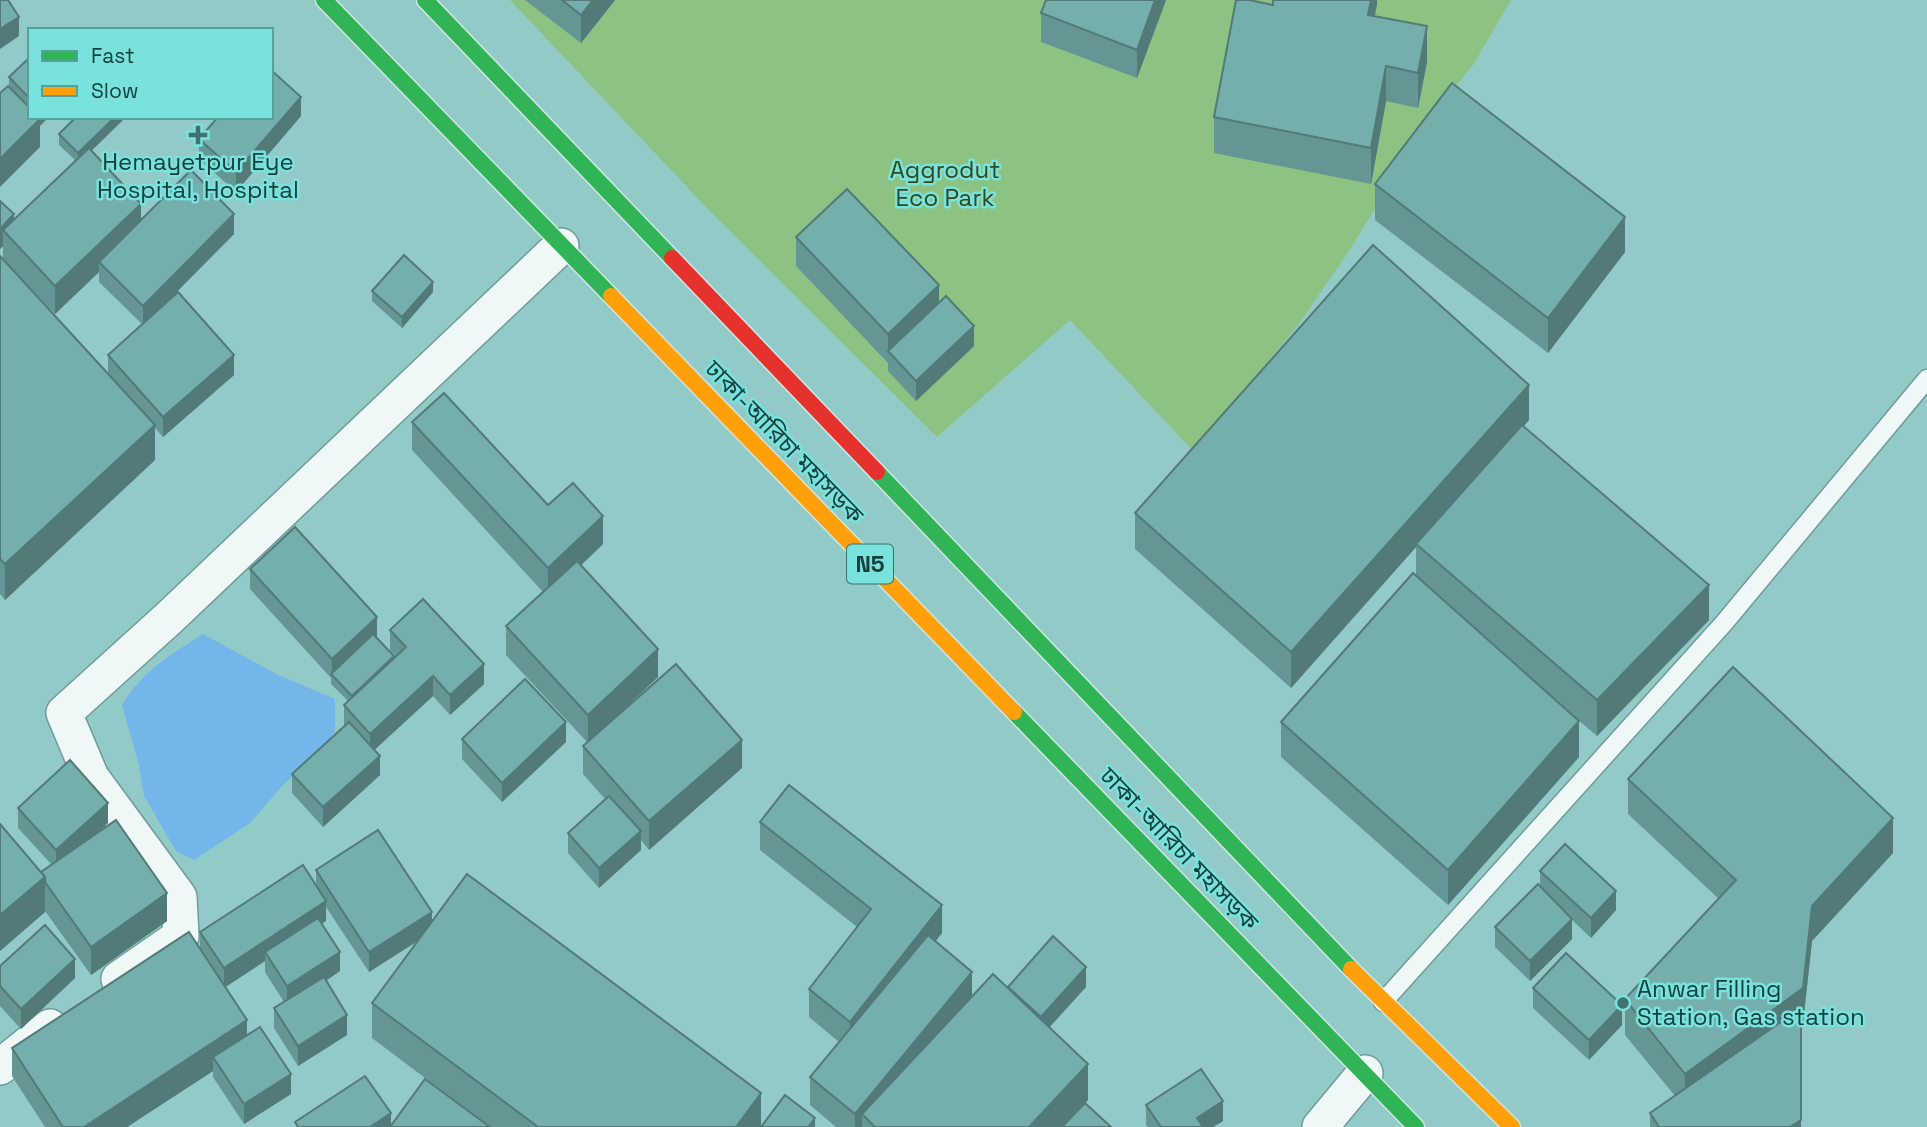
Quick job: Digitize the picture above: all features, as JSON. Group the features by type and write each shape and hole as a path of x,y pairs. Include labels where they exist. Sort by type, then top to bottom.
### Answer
{"highway":[{"path":"303,0 347,24"},
{"name":"ঢাকা-আরিচা মহাসড়ক","path":"324,0 1365,1073 1402,1119 1416,1127"},
{"name":"ঢাকা-আরিচা মহাসড়ক","path":"425,0 1383,1002 1511,1127"}],"street":[{"path":"0,1067 27,1043 181,936 178,897 91,777 64,713 169,618 561,246"},
{"path":"1320,1127 1365,1073"}],"lane":[{"path":"1383,1002 1724,622 1927,379"}],"green space":[{"name":"Aggrodut Eco Park","path":"510,0 1511,0 1473,65 1435,111 1349,251 1298,325 1237,399 1198,456 1070,320 937,437 706,207"}],"water":[{"path":"203,634 278,675 335,699 335,731 324,748 283,785 250,823 194,860 176,851 144,796 139,765 122,705 148,673"}],"building":[{"path":"0,0 8,0 19,17 0,29"},
{"path":"562,0 593,0 581,15"},
{"path":"1046,0 1155,0 1137,50 1041,13"},
{"path":"1236,0 1273,5 1273,0 1371,0 1368,15 1427,26 1418,73 1386,66 1371,148 1214,117"},
{"path":"28,59 28,97 9,77"},
{"path":"273,72 301,97 236,172 199,139 216,119 273,119"},
{"path":"1452,83 1625,217 1548,318 1375,184"},
{"path":"8,86 28,106 28,119 40,119 0,159 0,93"},
{"path":"74,119 113,119 78,153 59,134"},
{"path":"89,148 141,204 55,286 3,230"},
{"path":"191,170 234,214 143,306 99,262"},
{"path":"847,189 939,285 888,334 796,237"},
{"path":"0,201 14,214 0,229"},
{"path":"1373,245 1529,385 1291,652 1135,513"},
{"path":"404,255 433,282 402,317 372,291"},
{"path":"0,256 155,425 5,564 0,559"},
{"path":"178,292 234,355 163,417 108,355"},
{"path":"946,296 974,326 916,381 888,351"},
{"path":"444,393 548,505 573,483 603,516 548,568 412,422"},
{"path":"1522,425 1709,585 1597,700 1416,544"},
{"path":"295,527 377,617 332,659 250,569"},
{"path":"577,561 658,649 588,715 506,626"},
{"path":"1413,573 1579,721 1448,870 1281,722"},
{"path":"423,599 484,664 450,695 433,676 370,734 344,705 406,647 390,630"},
{"path":"373,634 394,656 352,696 331,674"},
{"path":"676,664 742,740 649,821 583,746"},
{"path":"1733,667 1893,818 1812,906 1803,988 1685,1074 1625,999 1736,880 1628,779"},
{"path":"525,679 566,722 502,783 462,739"},
{"path":"349,722 380,756 323,807 292,774"},
{"path":"70,760 108,803 56,850 18,808"},
{"path":"789,785 942,905 850,1022 809,989 871,909 760,822"},
{"path":"609,796 641,831 599,868 568,833"},
{"path":"116,820 167,893 91,947 45,882 41,872"},
{"path":"0,824 45,877 0,915"},
{"path":"378,830 432,912 369,952 316,870"},
{"path":"1565,844 1616,891 1591,918 1540,871"},
{"path":"303,865 326,901 224,968 200,932"},
{"path":"467,874 761,1093 736,1127 538,1127 372,1003"},
{"path":"1538,884 1572,919 1530,961 1495,927"},
{"path":"318,918 340,952 287,986 265,952"},
{"path":"45,925 75,959 21,1009 0,986 0,966"},
{"path":"189,932 247,1020 84,1127 63,1127 12,1048"},
{"path":"928,935 972,972 855,1114 810,1077"},
{"path":"1053,936 1086,967 1041,1017 1008,987"},
{"path":"1566,953 1622,1005 1589,1040 1533,988"},
{"path":"993,974 1088,1064 1029,1127 875,1127 862,1114"},
{"path":"324,977 347,1015 298,1046 274,1008"},
{"path":"1801,1008 1801,1120 1790,1127 1659,1127 1650,1113"},
{"path":"260,1027 291,1074 244,1104 213,1057"},
{"path":"1201,1069 1223,1101 1197,1118 1203,1127 1161,1127 1146,1105"},
{"path":"365,1076 391,1113 370,1127 298,1127 295,1122"},
{"path":"425,1079 490,1127 390,1127"},
{"path":"785,1095 815,1118 808,1127 761,1127"},
{"path":"1085,1103 1111,1127 1062,1127"}],"traffic: fast":[{"path":"324,0 611,296"},
{"path":"425,0 672,258"},
{"path":"877,472 1351,969"},
{"path":"1014,712 1416,1127"}],"traffic: slow":[{"path":"611,296 1014,712"},
{"path":"1351,969 1512,1127"}],"traffic: jam":[{"path":"672,258 877,472"}],"place":[{"name":"Hemayetpur Eye Hospital, Hospital","path":"198,135"},
{"name":"Anwar Filling Station, Gas station","path":"1623,1003"}]}
